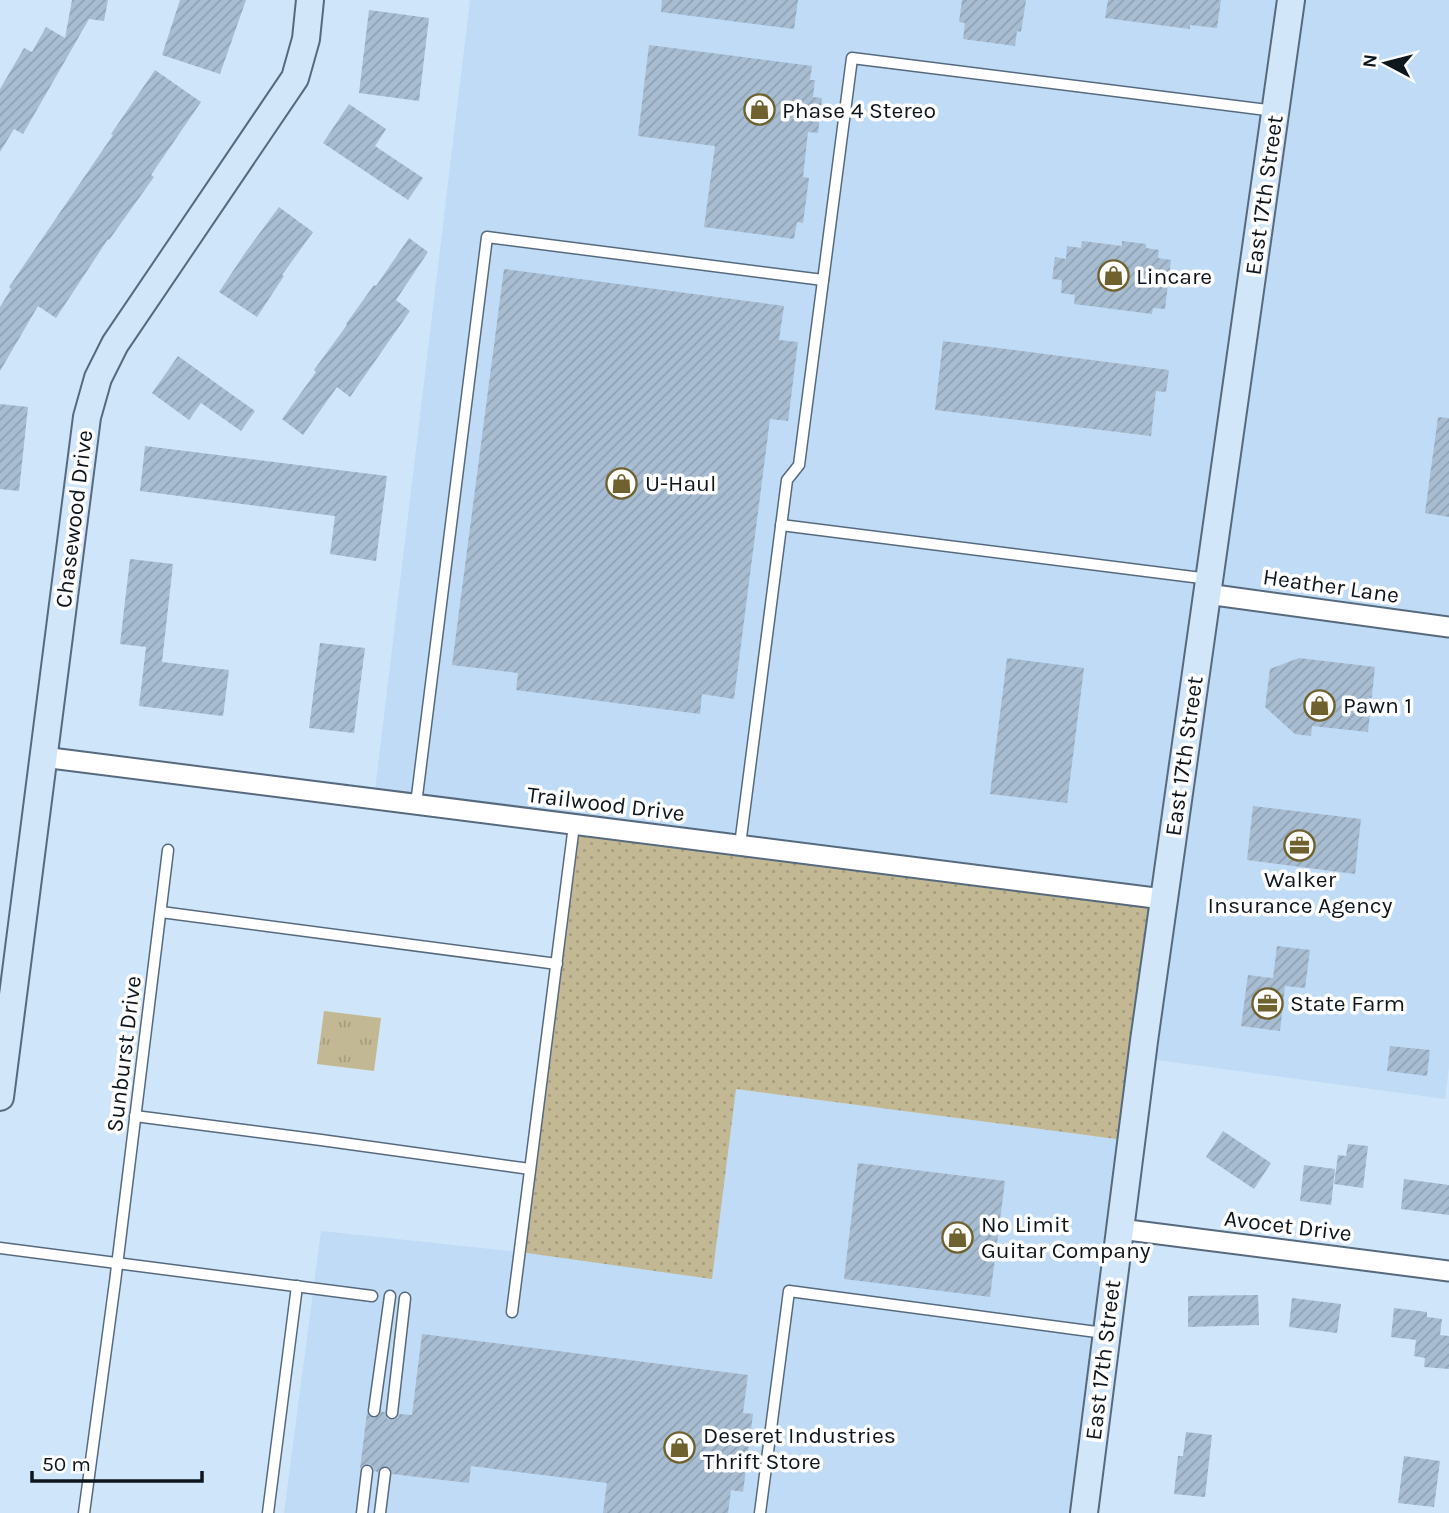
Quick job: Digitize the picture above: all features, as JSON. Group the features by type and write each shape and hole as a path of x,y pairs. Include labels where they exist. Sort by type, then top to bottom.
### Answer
{"main road":[{"name":"Chasewood Drive","path":"0,1097 6,1005 43,757 87,417 98,379 115,344 295,78 306,39 310,0"},
{"name":"East 17th Street","path":"1084,1513 1163,899 1291,0"}],"street":[{"name":"Heather Lane","path":"1208,586 1449,626"},
{"name":"Trailwood Drive","path":"43,757 1163,899"},
{"name":"Avocet Drive","path":"1120,1229 1449,1271"}],"lane":[{"path":"740,845 787,480 799,465 852,58 1276,111"},
{"path":"416,804 487,237 822,280"},
{"path":"781,525 1208,586"},
{"path":"512,1312 574,825"},
{"name":"Sunburst Drive","path":"84,1513 168,850"},
{"path":"161,912 556,964"},
{"path":"135,1116 530,1169"},
{"path":"0,1248 372,1296"},
{"path":"268,1513 297,1286"},
{"path":"760,1513 789,1291 1107,1333"},
{"path":"374,1411 390,1296"},
{"path":"392,1413 405,1298"},
{"path":"362,1513 367,1471"},
{"path":"380,1513 385,1473"}],"shaded area":[{"path":"470,0 1449,0 1449,1066 1445,1099 1142,1058 1163,900 374,799"},
{"path":"736,1089 1131,1141 1084,1513 284,1513 321,1231 520,1252"}],"green space":[{"path":"574,825 1163,899 1131,1141 736,1089 712,1279 520,1252"},
{"path":"324,1011 381,1018 374,1071 317,1064"}],"building":[{"path":"72,0 108,0 104,21 89,19 23,134 14,129 0,152 0,89 24,48 32,52 46,27 65,38"},
{"path":"180,0 246,0 220,74 162,55"},
{"path":"662,0 798,0 794,29 661,12"},
{"path":"962,0 1026,0 1021,32 1017,31 1015,46 963,39 965,23 959,22"},
{"path":"1108,0 1221,0 1217,28 1190,25 1190,29 1105,18"},
{"path":"369,10 429,18 419,101 359,93"},
{"path":"649,45 812,66 810,80 815,80 813,97 822,98 818,133 808,132 803,177 809,178 803,223 797,222 794,239 704,227 715,146 638,136"},
{"path":"155,70 201,102 151,175 154,177 108,239 56,318 38,306 0,371 0,307 11,289 9,287"},
{"path":"349,104 386,129 375,146 423,178 408,200 323,143"},
{"path":"279,207 313,232 282,275 284,276 257,317 219,292"},
{"path":"409,238 428,252 396,300 410,311 350,397 337,387 303,435 282,419 346,324"},
{"path":"1082,241 1122,246 1122,241 1146,244 1146,248 1159,250 1158,258 1171,260 1165,309 1153,308 1152,314 1074,304 1075,295 1061,293 1062,280 1052,279 1055,257 1066,259 1067,246 1081,248"},
{"path":"504,269 784,306 779,340 798,342 788,421 770,419 734,699 702,694 700,714 516,690 518,673 452,665"},
{"path":"943,341 1169,370 1166,392 1156,391 1151,436 935,410"},
{"path":"178,356 255,411 241,431 201,403 189,420 152,393"},
{"path":"0,404 28,407 19,491 0,489"},
{"path":"1438,417 1449,418 1449,517 1425,513"},
{"path":"145,446 387,476 376,561 330,554 335,516 140,491"},
{"path":"130,559 173,564 162,662 229,670 223,716 139,706 146,647 120,644"},
{"path":"320,643 365,648 354,733 309,728"},
{"path":"1007,658 1084,668 1067,803 990,794"},
{"path":"1299,658 1375,667 1368,732 1312,726 1311,736 1295,734 1265,707 1270,669"},
{"path":"1253,806 1361,819 1355,874 1247,860"},
{"path":"1277,946 1310,950 1305,988 1285,986 1280,1031 1241,1026 1248,975 1273,978"},
{"path":"1390,1046 1430,1050 1427,1076 1387,1071"},
{"path":"1223,1131 1271,1163 1254,1189 1206,1157"},
{"path":"1348,1144 1368,1146 1363,1188 1334,1184 1338,1155 1346,1156"},
{"path":"858,1163 1005,1181 990,1297 844,1279"},
{"path":"1304,1165 1335,1169 1331,1205 1300,1201"},
{"path":"1404,1179 1449,1185 1449,1215 1401,1209"},
{"path":"1258,1295 1259,1325 1188,1327 1188,1296"},
{"path":"1292,1298 1341,1304 1337,1333 1289,1327"},
{"path":"1394,1308 1427,1312 1427,1317 1442,1319 1440,1335 1449,1336 1449,1369 1424,1367 1425,1358 1414,1356 1416,1340 1391,1337"},
{"path":"422,1334 748,1375 743,1413 753,1414 743,1492 731,1490 728,1513 603,1513 607,1483 471,1466 469,1483 392,1474 390,1468 385,1466 378,1472 369,1464 360,1469 367,1413 374,1418 385,1412 387,1419 392,1420 398,1418 399,1414 412,1415"},
{"path":"1186,1432 1212,1435 1205,1497 1174,1494 1178,1456 1183,1456"},
{"path":"1404,1456 1440,1461 1434,1507 1398,1503"}],"place":[{"name":"Phase 4 Stereo","path":"759,110"},
{"name":"Lincare","path":"1113,276"},
{"name":"U-Haul","path":"622,483"},
{"name":"Pawn 1","path":"1320,705"},
{"name":"Walker Insurance Agency","path":"1300,845"},
{"name":"State Farm","path":"1267,1003"},
{"name":"No Limit Guitar Company","path":"958,1237"},
{"name":"Deseret Industries Thrift Store","path":"680,1448"}]}
